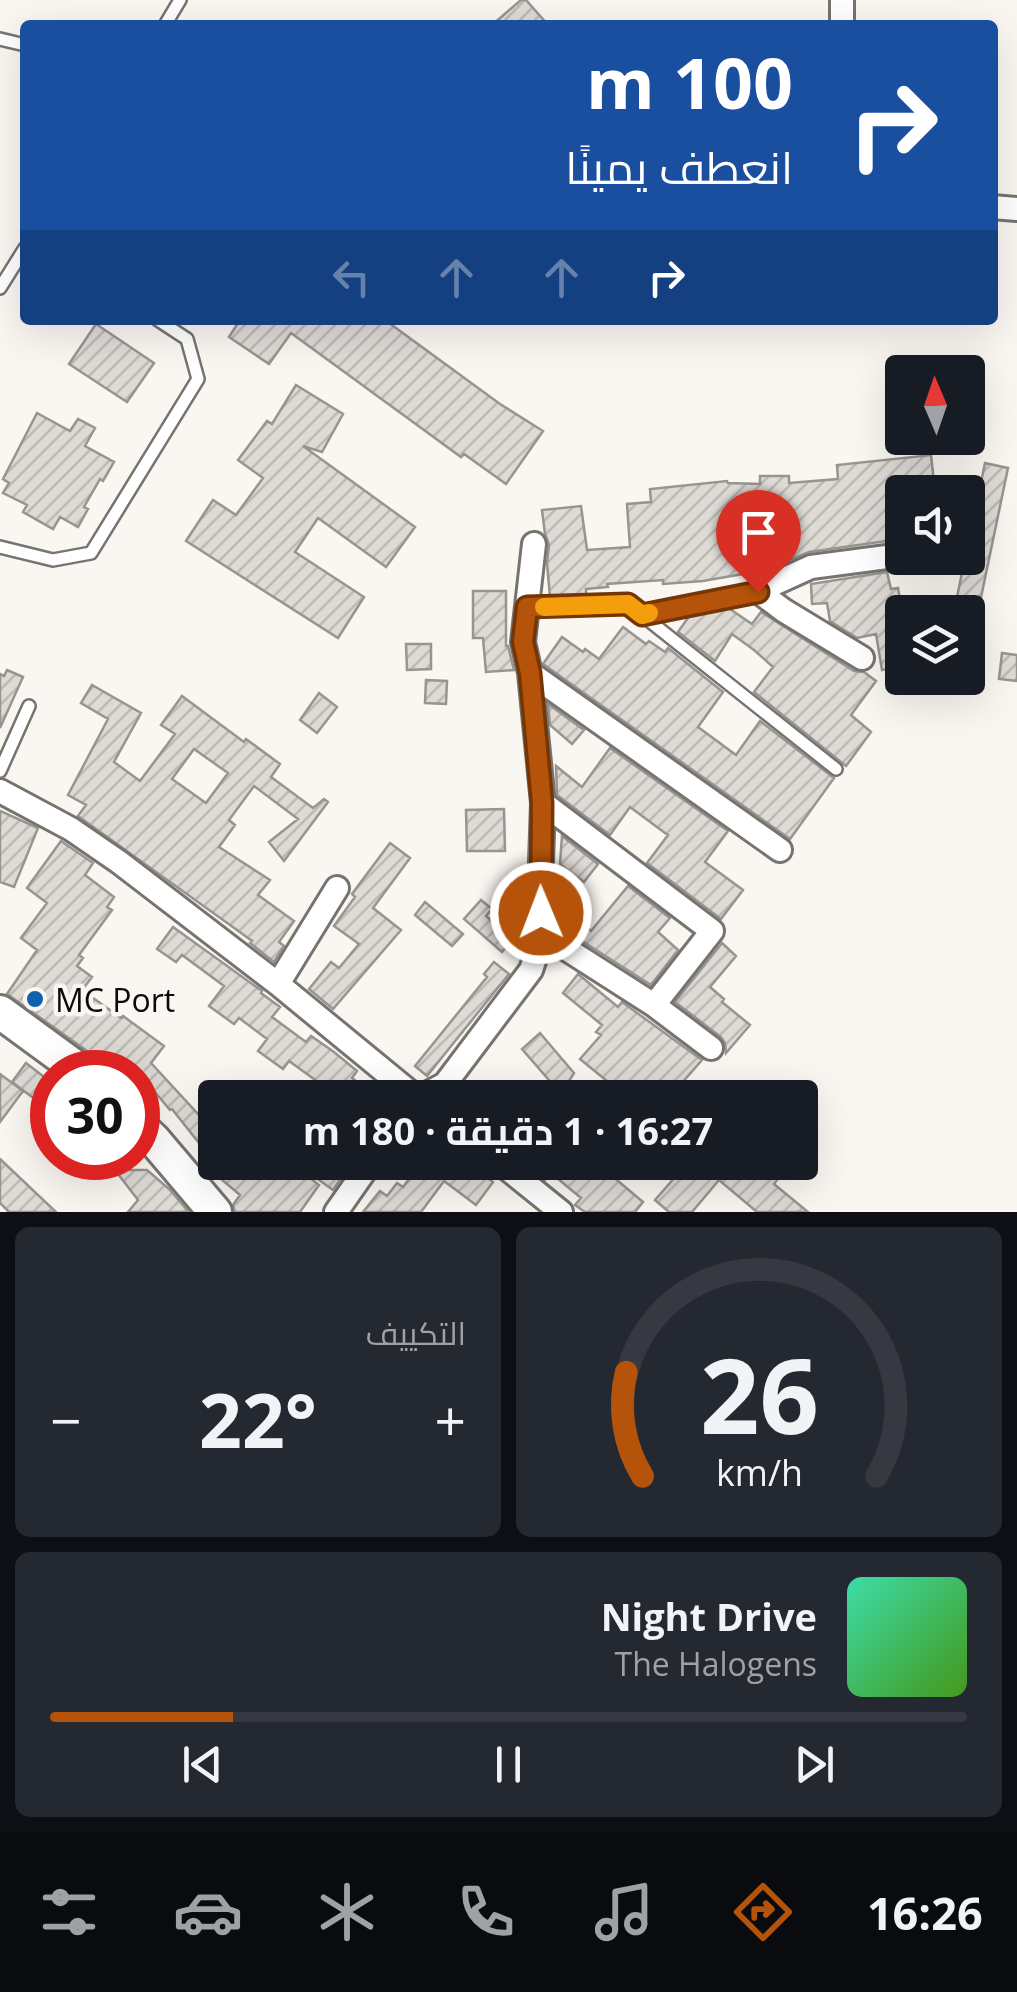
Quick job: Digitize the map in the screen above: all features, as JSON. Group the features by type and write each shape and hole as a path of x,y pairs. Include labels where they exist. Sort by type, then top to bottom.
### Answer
{"main road":[{"path":"0,1012 52,1050"},
{"path":"160,1147 215,1212"}],"street":[{"path":"448,1080 531,970 542,934 542,803 530,673 523,642 534,544"},
{"path":"862,658 758,592 811,567 885,557"},
{"path":"530,673 780,850"},
{"path":"0,791 71,829 119,862 396,1080"},
{"path":"542,803 712,930 654,1006"},
{"path":"278,984 337,888"},
{"path":"542,934 712,1048"},
{"path":"336,1212 359,1180"},
{"path":"520,1180 560,1212"}],"lane":[{"path":"0,288 20,256"},
{"path":"0,547 54,560 91,554 198,379 187,339 166,325"},
{"path":"642,615 758,592"},
{"path":"527,607 628,604 836,768"},
{"path":"0,771 29,706"}],"building":[{"path":"526,0 544,20 498,20"},
{"path":"95,325 154,363 127,402 69,364"},
{"path":"237,325 392,325 543,431 506,484 464,454 461,457 291,333 269,364 229,337"},
{"path":"296,385 343,414 322,452 303,446 415,527 386,567 318,518 295,552 364,597 338,638 186,541 213,500 236,515 263,478 238,460 267,421 272,424"},
{"path":"37,413 70,431 78,419 95,428 85,446 114,462 84,507 88,509 78,527 60,517 53,529 23,512 27,505 3,493 9,483 3,479"},
{"path":"931,455 933,475 885,475 885,541 809,552 785,562 741,566 743,574 703,581 607,584 608,587 586,589 586,596 550,597 549,545 542,510 581,506 587,550 630,547 627,504 651,502 650,489 727,481 760,484 760,476 789,476 789,483 838,479 837,465"},
{"path":"985,463 1008,468 982,595 957,595 962,575 985,575"},
{"path":"888,575 891,589 898,588 899,595 885,595 885,669 882,670 876,634 857,638 830,621 827,603 812,604 811,584"},
{"path":"473,591 506,591 506,646 514,670 486,672 483,638 473,638"},
{"path":"727,607 752,624 761,612 876,681 851,715 871,732 846,766 754,692 773,667 754,650 732,634 715,661 678,632 690,615"},
{"path":"623,627 646,644 649,641 665,652 668,648 723,692 698,727 736,755 760,721 834,778 790,839 543,664 562,637 599,659"},
{"path":"406,644 431,644 431,669 407,670"},
{"path":"1002,653 1017,655 1017,681 999,679"},
{"path":"7,670 23,677 0,728 0,674 4,676"},
{"path":"426,680 447,681 446,704 425,703"},
{"path":"92,685 141,713 114,762 140,781 175,734 161,725 182,696 280,764 271,777 313,808 324,799 328,802 284,861 269,842 298,819 254,786 229,820 235,825 219,847 270,880 258,895 294,921 279,942 284,946 274,962 252,941 78,816 86,805 68,795 108,719 81,703","holes":["194,749 228,773 206,803 172,779"]},
{"path":"319,693 337,707 317,733 300,720"},
{"path":"548,704 584,730 572,744 550,725"},
{"path":"610,748 728,831 705,862 743,890 721,919 647,863 668,835 630,807 610,835 557,795 556,766 582,787"},
{"path":"504,809 505,851 467,851 466,810"},
{"path":"0,811 38,828 14,887 0,882"},
{"path":"562,836 598,864 584,882 560,864"},
{"path":"61,841 93,863 85,875 114,897 107,907 112,910 79,955 83,958 77,966 92,977 82,990 164,1046 160,1051 86,1050 7,994 37,950 21,938 47,903 27,888"},
{"path":"390,843 410,858 373,908 401,930 333,1009 309,989 331,962 339,968 359,944 334,926"},
{"path":"628,886 670,918 658,932 678,950 651,985 557,925 557,918 565,909 591,931"},
{"path":"481,900 492,909 486,916 513,939 502,952 464,919"},
{"path":"425,902 463,934 452,946 415,915"},
{"path":"173,927 262,991 280,1007 272,1017 306,1042 311,1036 334,1052 357,1071 352,1078 355,1080 315,1080 289,1061 283,1069 258,1051 267,1039 239,1018 234,1024 209,1006 224,986 182,955 176,962 157,949"},
{"path":"722,943 736,956 710,987 750,1025 726,1053 721,1037 675,1002"},
{"path":"494,962 509,974 427,1076 415,1066 487,977 484,974"},
{"path":"578,974 618,1007 622,1002 702,1060 684,1080 606,1080 580,1059 601,1035 596,1032 602,1025 563,993"},
{"path":"540,1033 574,1073 570,1080 549,1080 522,1049"},
{"path":"26,1063 30,1066 30,1096 12,1082"},
{"path":"160,1073 198,1114 198,1142 172,1109 160,1098"},
{"path":"0,1074 23,1091 0,1122"},
{"path":"0,1159 56,1212 9,1212 0,1203"},
{"path":"123,1180 159,1180 189,1212 128,1212 138,1200"},
{"path":"222,1180 312,1180 319,1185 300,1212 235,1212 233,1205 240,1195"},
{"path":"319,1180 340,1180 333,1190"},
{"path":"408,1180 493,1182 476,1205 444,1181 421,1212 363,1212 380,1191 387,1196 397,1183 403,1187"},
{"path":"559,1180 617,1180 643,1202 635,1212 585,1212 575,1205 581,1198"},
{"path":"672,1180 719,1180 692,1212 669,1212 655,1200"},
{"path":"719,1180 777,1180 774,1184 808,1212 757,1212"}],"slow traffic":[{"path":"544,607 628,604 642,615 649,613"}],"place":[{"name":"MC Port","path":"35,999"}],"route":[{"path":"541,913 542,803 530,673 523,642 527,607 628,604 642,615 758,592"}]}
